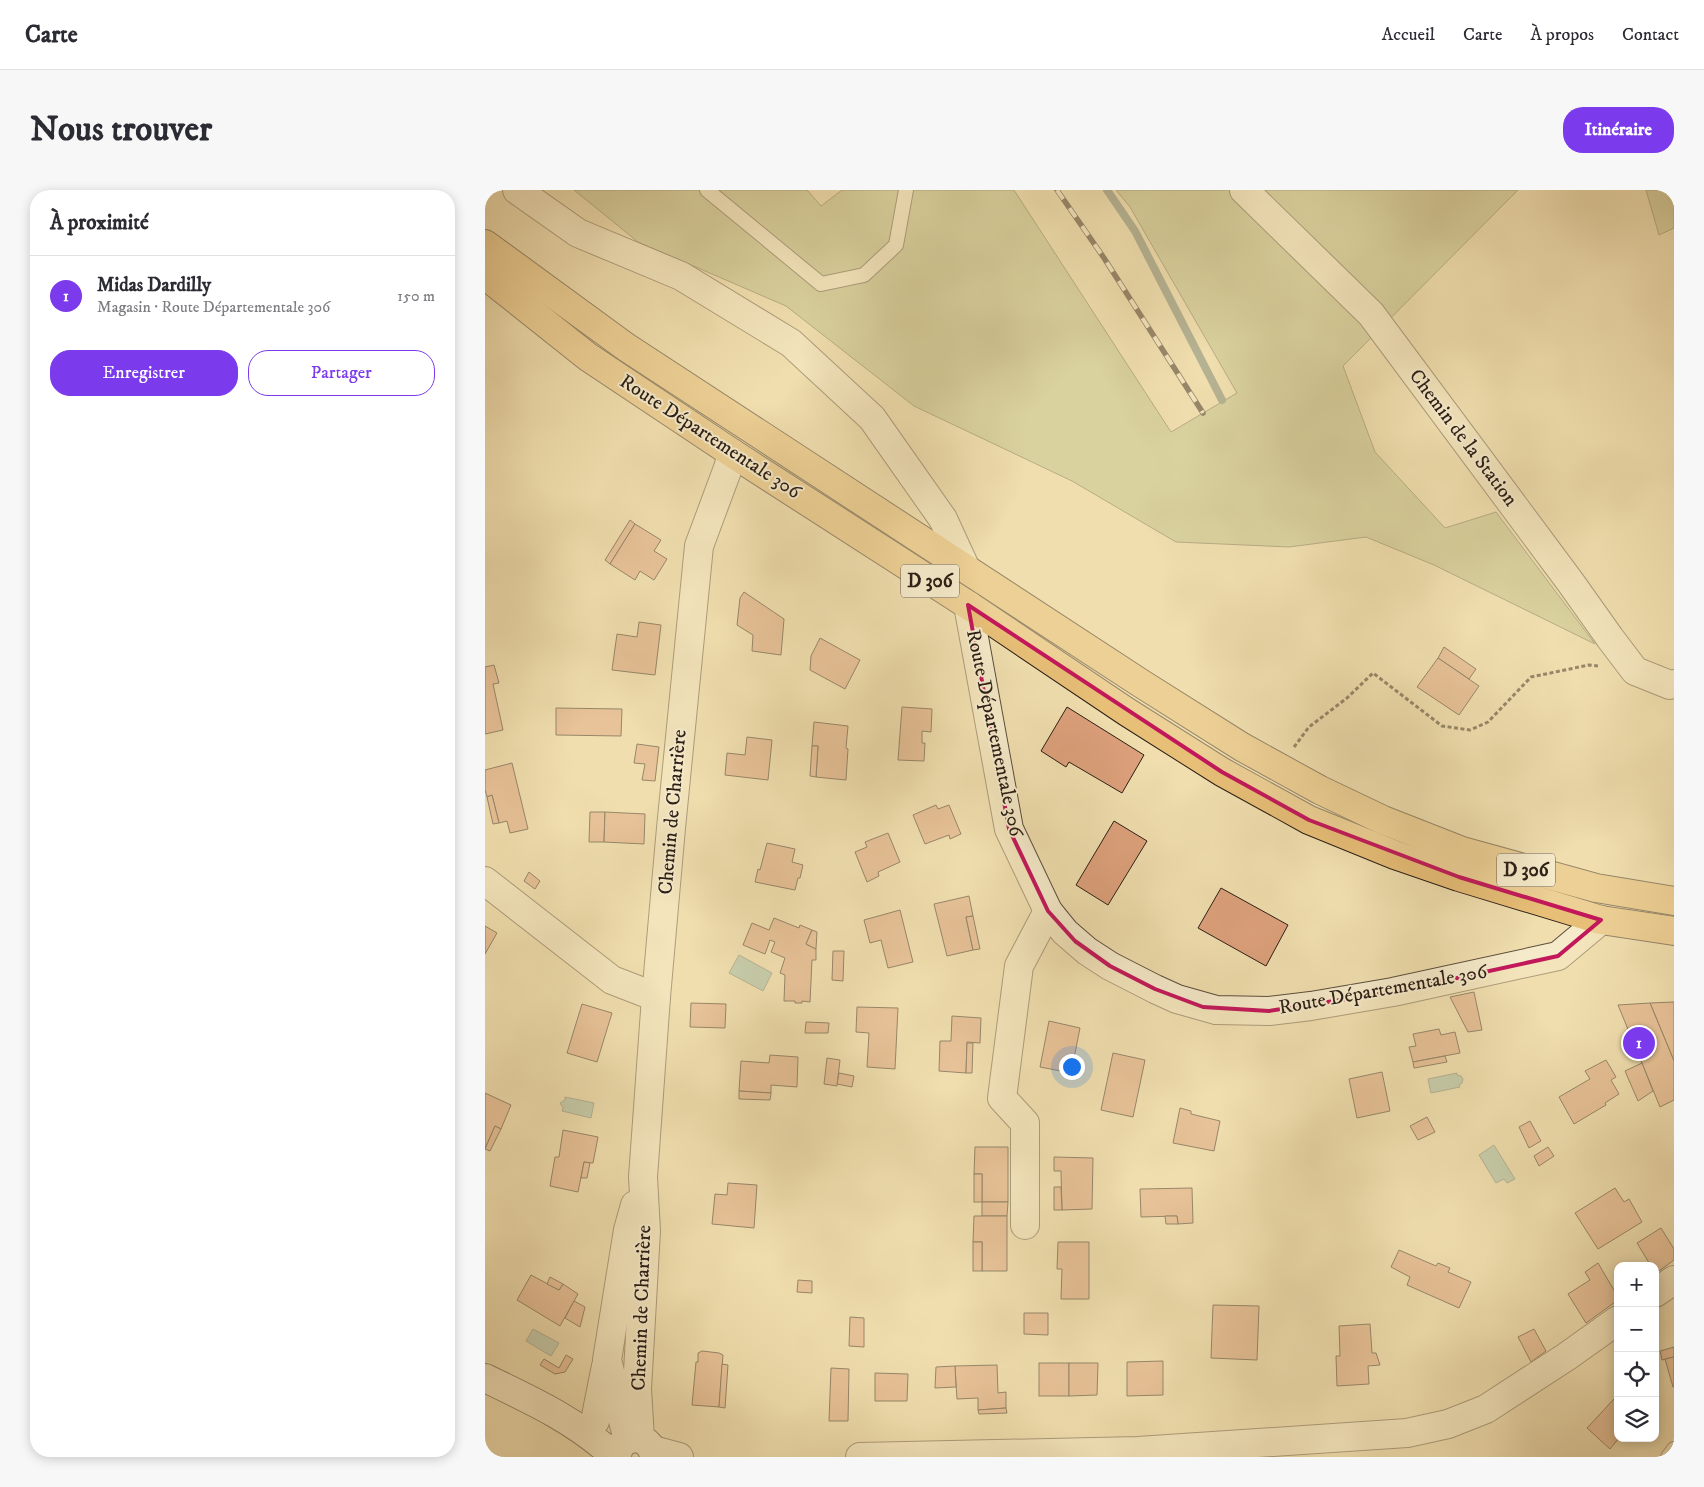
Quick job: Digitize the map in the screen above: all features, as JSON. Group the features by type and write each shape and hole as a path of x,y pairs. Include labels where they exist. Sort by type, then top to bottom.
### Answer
{"main road":[{"name":"Route Départementale 306","path":"485,244 626,346 1142,684 1242,747 1280,768 1320,790 1383,820 1462,851 1596,888 1674,900"},
{"name":"Route Départementale 306","path":"485,274 588,357 732,453 968,605 1127,712 1222,772 1309,820 1459,877 1601,920 1674,931"}],"street":[{"path":"517,190 578,234 681,276 791,343 872,418 943,519 966,569"},
{"name":"Chemin de la Station","path":"1245,190 1371,314 1635,671"},
{"name":"Chemin de Charrière","path":"639,1450 637,1389 646,1231 643,1177 656,997 699,546 732,453"},
{"name":"Route Départementale 306","path":"968,605 1009,828 1048,912 1065,932 1087,952 1155,990 1216,1010 1269,1011 1311,1006 1393,992 1558,956 1601,920"},
{"path":"1635,671 1670,685 1674,684"},
{"path":"485,881 612,980 656,997"},
{"path":"1025,1225 1025,1123 1002,1098 1019,966 1048,912"},
{"name":"Chemin de Charrière","path":"595,1422 628,1230 643,1177"},
{"path":"1659,1290 1674,1280"},
{"path":"860,1457 1138,1454 1407,1433 1448,1424 1486,1409 1566,1357 1614,1323"},
{"name":"Chemin de Charrière","path":"607,1360 639,1450"},
{"path":"485,1378 550,1410 598,1441 639,1450"},
{"path":"550,1410 595,1422 639,1450"}],"lane":[{"path":"707,190 821,284 864,275 896,245 906,190"},
{"path":"1668,1457 1674,1449"}],"path":[{"path":"1280,768 1309,727 1347,698 1373,673 1442,726 1470,730 1488,722 1531,677 1589,665 1635,671"}],"highlighted area":[{"path":"968,605 1222,772 1309,820 1459,877 1601,920 1558,956 1393,992 1269,1011 1203,1007 1155,989 1110,966 1075,941 1048,911 1009,829"}],"green space":[{"path":"574,190 807,190 821,206 842,190 1014,190 1171,432 1237,393 1130,207 1116,190 1518,190 1343,366 1375,452 1445,528 1496,512 1595,644 1434,565 1366,537 1289,547 1176,542 1072,481 914,406 786,306 638,242"},
{"path":"1646,190 1674,190 1674,228 1659,235"}],"shaded area":[{"path":"739,955 772,973 763,991 729,973"},
{"path":"1457,1073 1463,1079 1459,1085 1460,1087 1431,1093 1428,1079"},
{"path":"565,1097 594,1103 591,1118 562,1111 563,1108 560,1103 565,1100"},
{"path":"1494,1145 1515,1179 1507,1183 1504,1179 1496,1183 1479,1155"},
{"path":"533,1329 559,1343 551,1356 526,1341"}],"building":[{"path":"630,520 635,524 610,564 605,560"},
{"path":"635,524 661,540 654,551 667,559 654,580 640,571 635,580 610,564"},
{"path":"744,592 784,619 781,655 752,651 753,635 737,625 740,598"},
{"path":"639,622 661,625 655,675 612,670 617,634 637,637"},
{"path":"820,638 860,660 845,689 810,670 811,656"},
{"path":"1444,647 1476,669 1469,679 1438,658"},
{"path":"1438,658 1479,686 1459,715 1417,687"},
{"path":"494,665 499,683 493,684 503,730 485,734 485,667"},
{"path":"902,707 932,709 931,732 922,731 922,743 925,743 924,761 898,760"},
{"path":"1067,707 1144,755 1122,793 1069,762 1066,767 1041,751"},
{"path":"556,708 622,709 621,736 556,735"},
{"path":"814,722 848,726 846,780 816,777 818,746 812,746"},
{"path":"747,737 772,740 768,780 725,775 727,753 745,755"},
{"path":"637,744 659,747 655,781 642,780 645,764 634,763"},
{"path":"812,746 818,746 816,777 810,776"},
{"path":"512,763 528,829 510,833 507,821 499,823 492,795 487,797 485,770"},
{"path":"492,795 499,823 493,824 487,797"},
{"path":"936,805 938,809 949,805 961,834 950,839 949,835 925,844 913,815"},
{"path":"590,812 605,812 604,842 589,842"},
{"path":"605,812 645,814 644,844 604,842"},
{"path":"1114,821 1147,841 1108,905 1076,885"},
{"path":"888,833 900,862 878,872 879,876 867,882 855,852 867,847 865,842"},
{"path":"767,843 795,849 792,862 803,865 795,890 755,882"},
{"path":"529,872 540,881 535,889 524,881"},
{"path":"1221,888 1288,925 1266,966 1198,928"},
{"path":"969,896 973,916 966,917 973,950 947,956 934,904"},
{"path":"900,910 913,962 888,968 881,940 870,943 864,920"},
{"path":"973,916 980,949 973,950 966,917"},
{"path":"774,918 799,928 800,925 812,930 806,944 816,949 816,960 812,960 810,1002 802,1001 802,1003 795,1003 795,1001 784,1001 785,975 780,973 785,958 771,952 775,942 770,940 765,954 743,945 752,923 769,930"},
{"path":"485,926 497,933 485,954"},
{"path":"812,930 817,932 816,949 806,944"},
{"path":"833,951 844,951 843,981 832,980"},
{"path":"1474,992 1482,1030 1468,1032 1450,997"},
{"path":"1674,1002 1674,1061 1650,1003"},
{"path":"691,1003 726,1004 725,1028 690,1027"},
{"path":"1650,1003 1674,1061 1674,1100 1660,1107 1618,1005"},
{"path":"582,1004 612,1013 597,1062 567,1053"},
{"path":"857,1007 898,1008 895,1069 867,1067 869,1033 856,1032"},
{"path":"952,1016 981,1018 980,1043 967,1042 966,1073 939,1071 940,1041 951,1041"},
{"path":"1049,1021 1080,1028 1071,1073 1040,1067"},
{"path":"806,1022 829,1023 828,1033 805,1033"},
{"path":"1439,1029 1441,1035 1455,1032 1460,1053 1413,1062 1409,1047 1416,1046 1413,1034"},
{"path":"967,1043 973,1043 972,1073 966,1073"},
{"path":"1113,1053 1145,1060 1133,1117 1101,1110"},
{"path":"770,1055 798,1057 797,1087 771,1085 771,1093 739,1091 741,1061 769,1063"},
{"path":"1445,1056 1447,1062 1414,1068 1413,1062"},
{"path":"827,1058 840,1060 837,1086 824,1084"},
{"path":"1606,1060 1616,1077 1611,1080 1619,1094 1605,1103 1606,1105 1574,1124 1559,1097 1590,1079 1585,1071"},
{"path":"1642,1063 1653,1091 1638,1101 1625,1071"},
{"path":"1382,1072 1390,1111 1357,1118 1349,1079"},
{"path":"839,1073 854,1076 852,1087 837,1084"},
{"path":"739,1091 771,1093 770,1100 739,1099"},
{"path":"485,1093 511,1105 501,1129 495,1126 485,1149"},
{"path":"1180,1108 1191,1111 1191,1114 1220,1121 1214,1151 1173,1143"},
{"path":"1427,1117 1435,1132 1418,1140 1410,1126"},
{"path":"1530,1121 1541,1141 1529,1148 1519,1127"},
{"path":"495,1126 501,1129 490,1151 485,1149"},
{"path":"563,1130 598,1137 593,1163 584,1162 578,1192 550,1186 555,1157 559,1157"},
{"path":"975,1147 1008,1147 1008,1202 982,1202 982,1174 974,1174"},
{"path":"1548,1147 1554,1156 1539,1166 1534,1156"},
{"path":"1054,1157 1093,1158 1092,1209 1062,1210 1061,1171 1054,1171"},
{"path":"584,1162 590,1163 587,1178 581,1178"},
{"path":"974,1174 982,1174 982,1202 974,1202"},
{"path":"728,1183 757,1185 754,1228 712,1224 715,1194 727,1195"},
{"path":"1054,1187 1061,1187 1062,1210 1054,1210"},
{"path":"1192,1188 1193,1223 1178,1224 1177,1216 1141,1217 1140,1189"},
{"path":"1615,1188 1624,1202 1629,1199 1642,1222 1598,1249 1575,1213"},
{"path":"982,1202 1008,1202 1007,1216 982,1216"},
{"path":"974,1216 1007,1216 1007,1271 982,1271 982,1242 973,1242"},
{"path":"1165,1216 1177,1216 1178,1224 1166,1224"},
{"path":"1661,1228 1674,1249 1674,1260 1659,1271 1659,1262 1649,1262 1637,1243"},
{"path":"973,1242 982,1242 982,1271 973,1271"},
{"path":"1058,1242 1089,1242 1089,1299 1061,1299 1062,1269 1057,1269"},
{"path":"1399,1250 1436,1266 1438,1263 1450,1268 1448,1272 1471,1282 1459,1308 1407,1285 1410,1277 1391,1267"},
{"path":"1598,1263 1614,1290 1614,1303 1586,1323 1568,1294 1590,1280 1585,1272"},
{"path":"531,1275 559,1290 563,1284 578,1294 560,1326 517,1300"},
{"path":"550,1277 563,1284 559,1290 547,1284"},
{"path":"798,1280 812,1281 812,1293 797,1292"},
{"path":"574,1301 585,1307 580,1327 565,1318"},
{"path":"1213,1305 1259,1306 1257,1360 1211,1358"},
{"path":"1024,1313 1048,1313 1048,1335 1024,1334"},
{"path":"850,1317 864,1318 864,1347 849,1346"},
{"path":"1370,1324 1372,1353 1376,1353 1380,1365 1368,1366 1369,1384 1337,1386 1336,1356 1340,1356 1339,1326"},
{"path":"1534,1329 1546,1351 1531,1362 1518,1337"},
{"path":"1674,1347 1674,1357 1662,1360 1660,1351"},
{"path":"702,1351 723,1355 719,1407 692,1405 696,1362 698,1362 698,1353"},
{"path":"566,1355 573,1359 565,1372 555,1374 540,1365 544,1359 559,1368"},
{"path":"1674,1357 1674,1387 1673,1387 1665,1359"},
{"path":"1163,1361 1163,1395 1127,1396 1127,1362"},
{"path":"1039,1363 1069,1363 1069,1396 1039,1396"},
{"path":"1069,1363 1098,1363 1097,1395 1069,1396"},
{"path":"722,1364 728,1365 725,1408 719,1407"},
{"path":"997,1365 998,1393 1006,1392 1006,1408 978,1410 978,1398 957,1399 955,1366"},
{"path":"955,1366 956,1387 935,1388 936,1367"},
{"path":"831,1368 849,1369 848,1421 829,1421"},
{"path":"875,1373 908,1374 907,1401 875,1401"},
{"path":"1614,1399 1614,1442 1616,1442 1610,1449 1587,1428"},
{"path":"1006,1408 1007,1413 979,1414 978,1410"}],"waterway":[{"path":"1107,190 1135,231 1222,400"}],"railway":[{"path":"1057,190 1104,258 1203,413"}],"place":[{"name":"Midas Dardilly","path":"1639,1043"}]}
